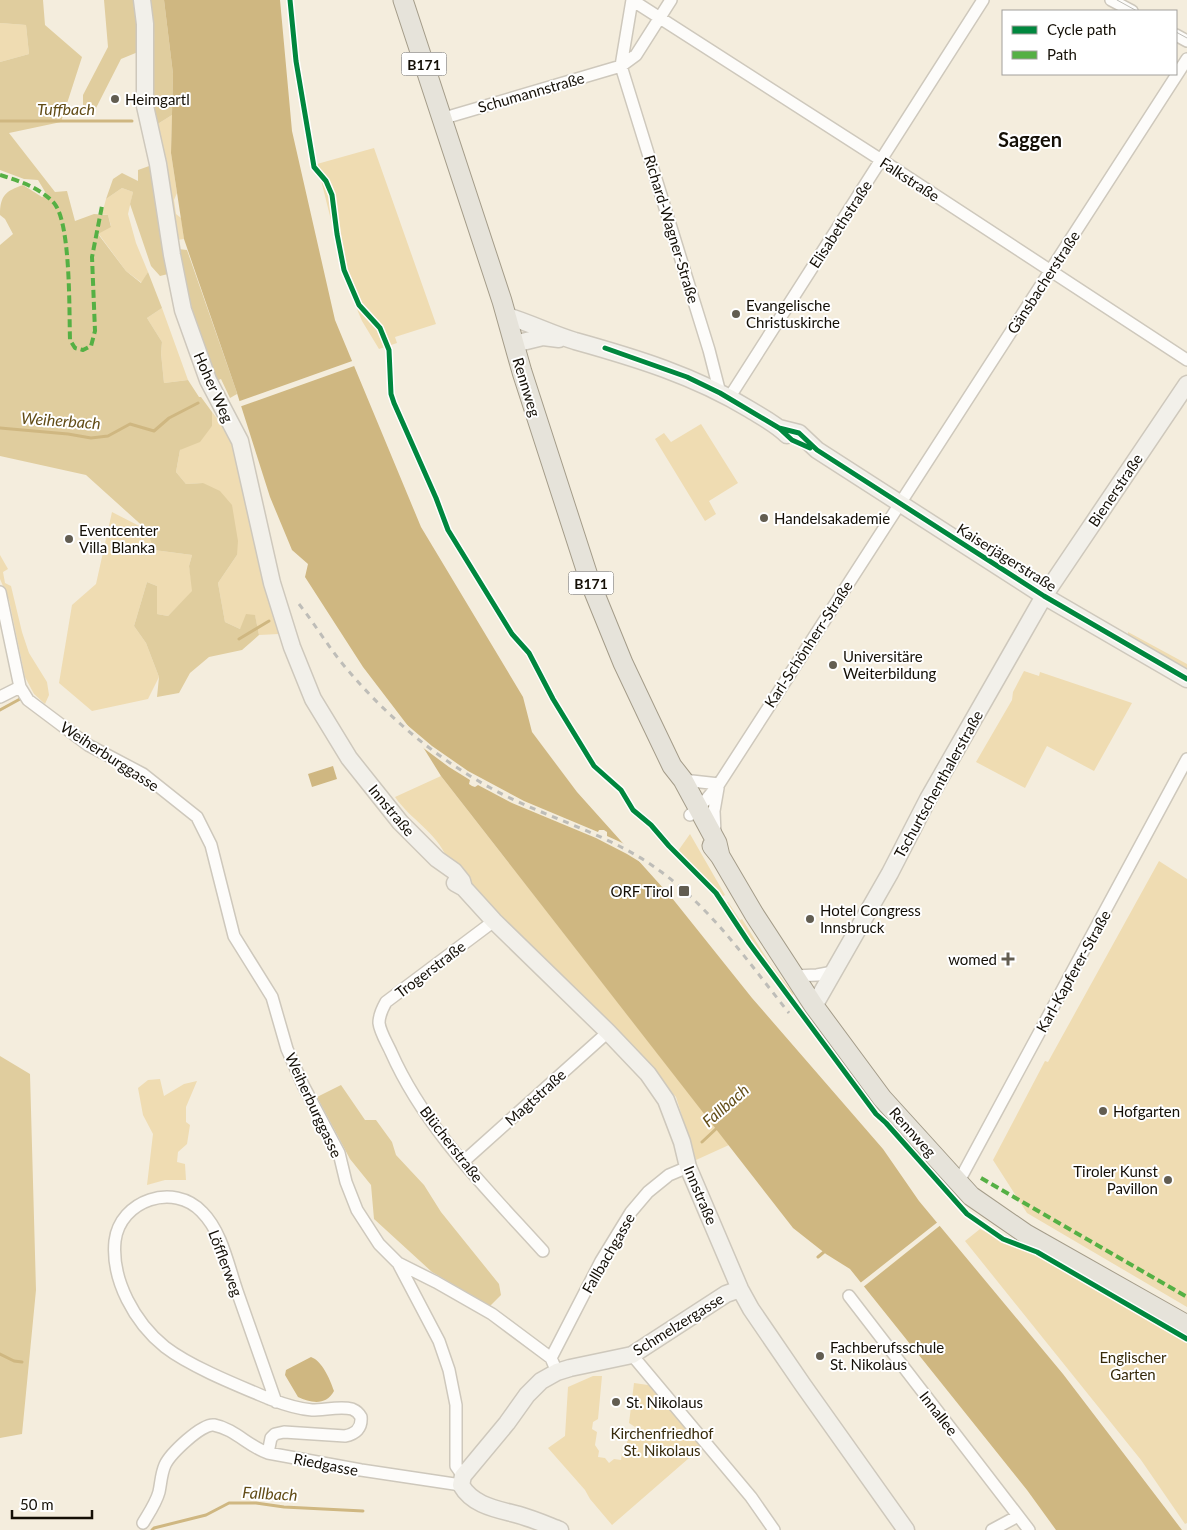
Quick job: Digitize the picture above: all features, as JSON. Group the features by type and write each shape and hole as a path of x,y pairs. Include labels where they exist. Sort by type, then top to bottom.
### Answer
{"main road":[{"name":"Rennweg","path":"403,0 507,316 560,494 590,582 623,663 678,773 675,779 754,914 814,1006 882,1098 958,1183 983,1206 1026,1234 1187,1325"}],"street":[{"name":"Hoher Weg","path":"142,0 145,24 145,106 158,164 172,255 183,310 208,380 240,442 272,582 292,647 313,699 349,758"},
{"path":"621,66 632,0"},
{"name":"Falkstraße","path":"632,0 1187,360"},
{"path":"621,66 636,55 671,0"},
{"name":"Elisabethstraße","path":"725,395 881,160 983,0"},
{"path":"1112,0 1130,10"},
{"name":"Gänsbacherstraße","path":"1177,74 1187,59"},
{"name":"Schumannstraße","path":"441,119 621,66"},
{"name":"Richard-Wagner-Straße","path":"621,66 725,395"},
{"name":"Gänsbacherstraße","path":"898,504 1177,75"},
{"name":"Kaiserjägerstraße","path":"507,316 573,340 649,362 725,395 780,428 792,440 817,450 898,504 1044,596 1187,679"},
{"name":"Kaiserjägerstraße","path":"514,344 543,337 573,340"},
{"name":"Bienerstraße","path":"1044,596 1187,384"},
{"name":"Karl-Schönherr-Straße","path":"694,811 710,796 719,784 898,504"},
{"name":"Weiherburggasse","path":"0,592 20,687 28,700 88,745 143,774 197,817 211,845 234,936 272,997 287,1049 338,1153 346,1182 357,1210 378,1244 398,1263 492,1314 554,1365"},
{"name":"Tschurtschenthalerstraße","path":"814,1006 890,873 931,793 1044,596"},
{"path":"0,698 20,687"},
{"name":"Innstraße","path":"349,758 400,822 437,860 448,878 464,888 494,921 608,1032 648,1074 666,1100 682,1142 688,1167 740,1289 803,1386 906,1530"},
{"name":"Karl-Kapferer-Straße","path":"958,1183 1187,759"},
{"path":"678,773 719,784"},
{"name":"Karl-Schönherr-Straße","path":"718,850 714,811 719,784"},
{"name":"Trogerstraße","path":"379,1025 381,1011 386,1002 494,921"},
{"path":"794,976 833,972"},
{"name":"Blücherstraße","path":"379,1025 398,1066 424,1111 463,1162 543,1251"},
{"name":"Magtstraße","path":"463,1162 608,1032"},
{"name":"Fallbachgasse","path":"462,1480 507,1424 527,1395 554,1365 601,1261 631,1212 648,1192 669,1175 688,1167"},
{"name":"Löfflerweg","path":"268,1453 271,1438 275,1434 284,1432 345,1436 355,1433 361,1421 358,1412 350,1409 309,1410 276,1402 196,1366 158,1340 141,1322 118,1278 115,1260 117,1236 126,1218 144,1202 157,1198 178,1198 197,1207 209,1220 222,1246 276,1402"},
{"name":"Weiherburggasse","path":"398,1263 439,1341 449,1370 456,1405 456,1466 462,1480"},
{"name":"Schmelzergasse","path":"554,1365 632,1355 726,1294 740,1289"},
{"name":"Innallee","path":"849,1296 1029,1530"},
{"path":"632,1355 751,1497 774,1530"},
{"name":"Riedgasse","path":"143,1523 159,1493 163,1470 168,1459 205,1426 216,1426 234,1433 258,1450 268,1453 361,1470 462,1480"},
{"path":"462,1480 464,1490 482,1505 520,1515 560,1530"},
{"path":"992,1530 1018,1516"}],"green space":[{"path":"0,23 26,25 29,54 0,62"},
{"path":"172,115 171,153 177,193 174,200 176,214 181,218 184,239 177,240 167,162 156,125"},
{"path":"374,148 436,324 395,337 397,343 379,349 362,321 348,288 317,164"},
{"path":"122,188 133,192 128,214 136,243 148,272 142,283 126,271 98,233 111,226 108,215 102,214 106,199"},
{"path":"162,308 188,380 164,383 161,353 162,342 147,318"},
{"path":"212,412 229,438 240,468 256,543 279,634 259,635 255,616 240,629 225,622 218,583 237,555 203,483 186,484 176,472 180,450 212,426"},
{"path":"701,424 738,483 709,501 716,514 705,521 655,439 664,433 671,442"},
{"path":"112,512 149,531 154,550 192,555 189,566 193,591 168,616 157,614 157,586 147,582 134,626 146,643 159,677 148,699 92,711 59,683 72,605 96,584"},
{"path":"0,555 8,569 3,572 5,583 11,586 29,653 47,682 49,695 45,704 34,694 25,677 9,600 0,579"},
{"path":"1128,632 1187,664 1187,669 1128,635"},
{"path":"1024,671 1039,676 1040,672 1132,703 1094,771 1047,746 1025,788 976,762 1012,700 1013,692"},
{"path":"441,776 729,1145 696,1160 676,1097 446,859 442,849 430,833 395,797"},
{"path":"690,834 725,895 722,897 678,851"},
{"name":"Hofgarten","path":"1159,861 1187,879 1187,1307 1027,1213 993,1160 1045,1061 1048,1062"},
{"path":"728,902 740,920 742,919 771,965 794,994 791,996 751,942 725,903"},
{"path":"160,1079 164,1096 184,1084 197,1081 186,1107 186,1122 190,1125 187,1144 178,1152 177,1162 185,1164 186,1180 165,1180 147,1185 153,1134 143,1115 138,1088 148,1080"},
{"name":"Englischer Garten","path":"980,1229 1017,1247 1025,1244 1187,1335 1187,1523 1185,1524 1141,1460 965,1241"},
{"name":"Kirchenfriedhof St. Nikolaus","path":"593,1376 602,1376 598,1419 593,1422 592,1429 597,1432 595,1445 599,1451 598,1457 605,1458 609,1463 614,1459 621,1460 622,1453 626,1449 628,1436 634,1434 635,1427 629,1423 634,1383 648,1385 663,1397 704,1445 612,1525 590,1499 585,1490 548,1448 565,1436 568,1387"}],"shaded area":[{"path":"0,0 43,0 45,25 82,57 61,122 9,133 55,192 67,191 75,221 94,214 108,215 111,227 98,234 126,271 141,283 148,272 162,308 147,318 162,342 161,353 164,383 188,380 212,412 212,426 200,442 180,450 176,472 186,484 203,483 220,491 232,505 238,541 237,555 218,583 225,622 240,629 246,614 255,615 259,635 242,650 209,657 190,673 179,693 157,697 159,677 146,643 134,626 147,582 157,586 157,614 168,616 192,591 189,566 192,555 154,550 147,530 86,475 0,456 0,245 13,234 5,219 0,215 1,203 8,192 23,185 42,197 47,195 38,180 24,179 0,170 0,62 29,54 26,25 0,23"},
{"path":"104,0 133,0 138,52 121,59 94,112 83,113 83,95 108,47"},
{"path":"149,0 164,0 173,74 172,115 156,125 152,101 154,31"},
{"path":"152,165 168,274 160,276 151,266 130,204 133,192 122,188 106,199 113,179 122,173 138,181 138,170"},
{"path":"178,249 187,250 236,390 237,394 230,398 221,379 216,381 204,349"},
{"path":"0,1056 30,1074 36,1290 22,1434 0,1438"},
{"path":"341,1085 365,1120 376,1120 392,1142 396,1155 424,1185 441,1212 499,1284 501,1295 490,1306 432,1272 374,1219 371,1185 350,1159 317,1097"}],"water":[{"path":"164,0 280,0 292,131 335,320 421,527 523,697 532,732 577,792 672,898 752,998 883,1149 919,1201 1063,1374 1182,1530 1056,1530 1027,1490 850,1269 826,1254 793,1228 441,776 418,739 363,667 305,577 308,564 292,550 270,497 236,390 184,239 171,153 173,74"},
{"path":"333,766 337,779 312,787 308,774"},
{"path":"311,1357 322,1366 334,1391 331,1396 323,1401 313,1402 298,1397 285,1375 286,1370"}],"pier":[{"path":"355,360 357,365 239,407 237,402"},
{"path":"400,719 432,746 468,771 524,801 598,832 599,830 604,830 607,832 607,836 629,846 645,865 596,838 512,803 478,785 472,786 469,784 470,780 418,744"},
{"path":"939,1221 942,1224 862,1288 859,1284"}],"waterway":[{"name":"Tuffbach","path":"0,121 132,121"},
{"name":"Weiherbach","path":"0,428 91,438 108,436 130,424 154,431 169,418 198,403"},
{"path":"239,639 269,621"},
{"path":"0,710 20,699"},
{"name":"Fallbach","path":"702,1142 718,1127"},
{"path":"818,1257 824,1252"},
{"path":"0,1354 14,1361 22,1362"},
{"name":"Fallbach","path":"152,1530 206,1515 229,1503 256,1503 284,1507 363,1511"}],"tram line":[{"path":"1117,0 1135,10"},
{"path":"1177,33 1187,38"}],"railway":[{"path":"299,604 358,682 416,737 458,768 504,795 604,838 660,871 679,886 713,919 789,1013"}],"marked path":[{"path":"0,175 36,189 54,203 60,213 64,229 68,268 70,340 75,348 83,350 91,346 95,331 92,257 102,206"},
{"path":"981,1178 1187,1297"}],"cycle path":[{"path":"290,0 296,61 314,167 326,181 332,195 344,270 359,305 380,328 389,350 391,394 394,403 448,530 512,634 529,653 553,699 594,766 621,790 633,810 651,825 716,893 749,943 876,1114 967,1214 1003,1239 1037,1252 1187,1339"},
{"path":"605,348 687,377 720,393 779,428 792,440 810,448"},
{"path":"779,428 799,433 817,450 1044,596 1187,679"}],"place":[{"name":"Heimgartl","path":"115,99"},
{"name":"Evangelische Christuskirche","path":"736,314"},
{"name":"Handelsakademie","path":"764,518"},
{"name":"Eventcenter Villa Blanka","path":"69,539"},
{"name":"Universitäre Weiterbildung","path":"833,665"},
{"name":"ORF Tirol","path":"684,891"},
{"name":"Hotel Congress Innsbruck","path":"810,919"},
{"name":"womed","path":"1008,959"},
{"name":"Hofgarten","path":"1103,1111"},
{"name":"Tiroler Kunst Pavillon","path":"1168,1180"},
{"name":"Fachberufsschule St. Nikolaus","path":"820,1356"},
{"name":"St. Nikolaus","path":"616,1402"}],"district":[{"name":"Saggen","path":"1030,139"}]}
